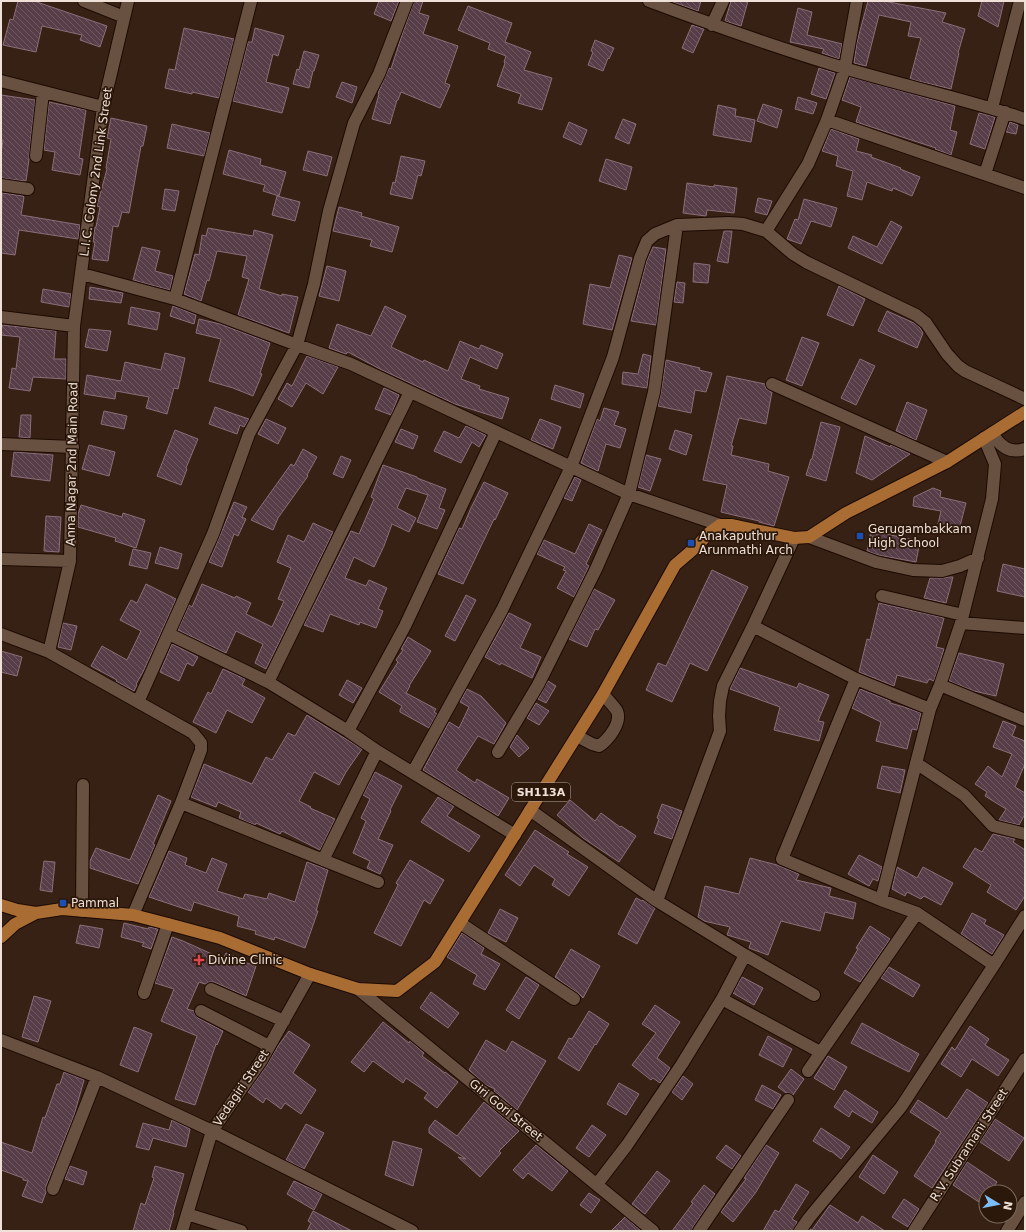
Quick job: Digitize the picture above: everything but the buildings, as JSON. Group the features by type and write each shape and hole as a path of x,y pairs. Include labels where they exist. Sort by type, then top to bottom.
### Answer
{"main road":[{"path":"720,525 731,525 794,538 809,537 846,513 947,462 1025,412"},
{"name":"SH113A","path":"1,937 15,924 36,913 62,909 133,915 220,938 310,974 358,989 397,991 435,962 603,694 675,565 696,547 709,532 720,525"},
{"path":"1,905 36,913"}],"street":[{"path":"84,1 124,17"},
{"name":"L.I.C. Colony 2nd Link Street","path":"82,274 103,107 128,1"},
{"path":"175,299 251,1"},
{"path":"138,702 213,534 249,434 298,345 314,284 329,211 354,123 379,74 407,1"},
{"path":"649,1 712,25 845,68 992,108 1025,119"},
{"path":"712,25 723,1"},
{"path":"766,231 808,164 827,120 845,68 856,1"},
{"path":"992,108 1020,1"},
{"path":"1,81 103,107"},
{"path":"36,156 43,92"},
{"path":"985,174 1005,112"},
{"path":"827,120 1025,188"},
{"path":"1,185 28,189"},
{"path":"413,772 502,610 571,467 613,357 640,258 647,241 655,234 677,226 729,223 743,224 766,231 793,254 806,262 916,315 926,324 947,354 958,366 965,371 1025,399"},
{"path":"498,752 541,678 596,569 629,494 654,392 677,226"},
{"path":"82,274 175,299 351,364 629,494 720,525"},
{"name":"Anna Nagar 2nd Main Road","path":"49,652 70,560 74,326 82,274"},
{"path":"1,317 74,326"},
{"path":"772,384 947,462"},
{"path":"268,682 410,392"},
{"path":"348,731 405,626 496,432"},
{"path":"988,435 1005,448 1014,450 1025,449"},
{"path":"881,900 930,709 940,685 962,619 992,499 995,464 988,435"},
{"path":"1,444 73,447"},
{"path":"809,537 876,562 913,570 942,570 960,566 978,558"},
{"path":"658,901 720,731 720,700 723,686 794,538"},
{"path":"1,559 70,560"},
{"path":"882,596 962,619 1025,628"},
{"path":"753,626 856,679 930,709"},
{"path":"1,634 49,652 193,733 201,743 201,750 181,803 133,915"},
{"path":"169,634 268,682 348,731 377,751 515,835"},
{"path":"856,679 782,859 881,900 917,913 994,965"},
{"path":"940,685 1025,720"},
{"path":"577,736 599,746 612,734 618,718 617,712 603,694"},
{"path":"323,860 377,751"},
{"path":"916,763 964,795 993,826 1025,834"},
{"path":"82,910 83,786"},
{"path":"181,803 378,882"},
{"path":"530,810 658,901 745,955 814,995"},
{"path":"808,1071 917,913"},
{"path":"800,1231 900,1107 1025,916"},
{"path":"460,923 574,999"},
{"path":"144,993 168,924"},
{"path":"597,1184 627,1145 673,1077 722,999 745,955"},
{"name":"Vedagiri Street","path":"182,1231 212,1131 261,1061 310,974"},
{"path":"211,989 284,1021"},
{"name":"Giri Gori Street","path":"358,989 653,1231"},
{"path":"722,999 820,1052"},
{"path":"201,1011 270,1046"},
{"path":"1,1040 97,1077 212,1131 408,1230"},
{"name":"R.V. Subramani Street","path":"914,1231 1025,1059"},
{"path":"53,1189 97,1077"},
{"path":"699,1231 788,1100"},
{"path":"1007,1231 1025,1202"},
{"path":"187,1214 241,1231"}],"place":[{"name":"Gerugambakkam High School","path":"860,536"},
{"name":"Anakaputhur Arunmathi Arch","path":"691,543"},
{"name":"Pammal","path":"63,903"},
{"name":"Divine Clinic","path":"199,960"}]}
